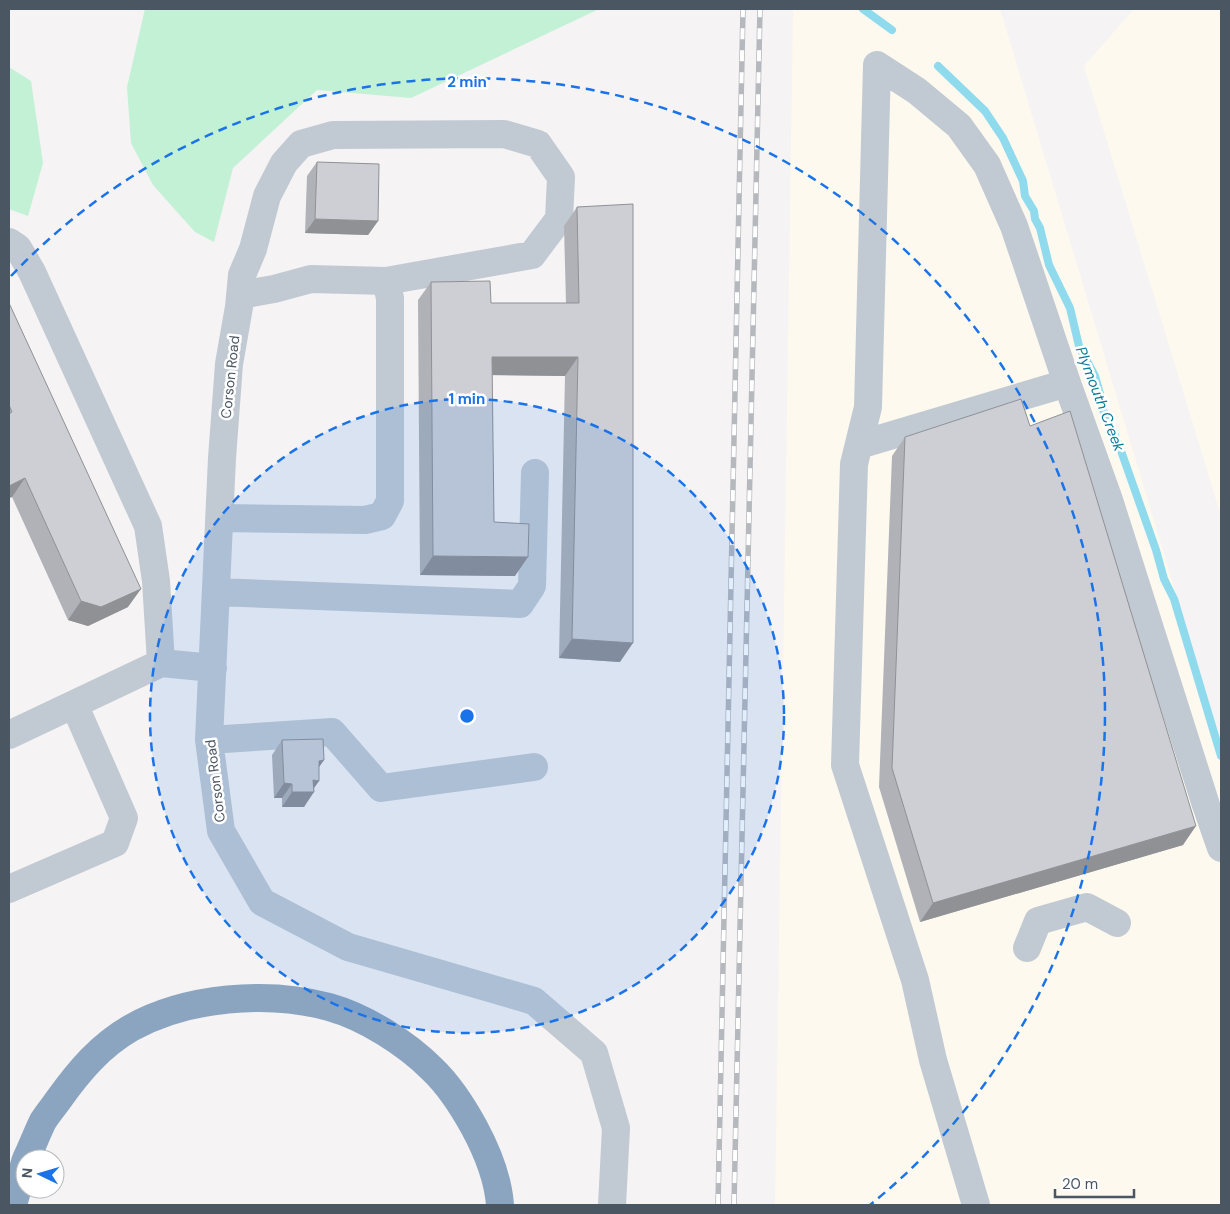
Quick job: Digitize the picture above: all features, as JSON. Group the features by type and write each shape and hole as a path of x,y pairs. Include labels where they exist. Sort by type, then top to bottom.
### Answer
{"highway":[{"path":"31,1149 44,1121 77,1074 102,1048 131,1028 165,1013 198,1004 234,998 286,999 330,1007 369,1023 399,1042 433,1069 463,1108 486,1149 499,1191 500,1205"}],"street":[{"path":"976,1205 933,1060 915,980 845,765 854,464 868,407 877,65 917,91 959,126 987,164 1014,226 1109,500 1221,848"},
{"name":"Corson Road","path":"241,285 274,289 311,279 386,281 532,255 559,219 561,177 538,144 504,134 333,135 301,144 284,163 267,196 241,285 230,364 209,740 221,831 262,902 348,947 534,1001 594,1052 616,1128 612,1205"},
{"path":"9,242 18,248 32,272 148,526 156,581 161,663"},
{"path":"220,518 365,520 382,516 390,501 390,298 386,281"},
{"path":"859,445 1067,383"},
{"path":"216,592 520,604 532,586 535,473"},
{"path":"9,735 161,663 214,668"},
{"path":"9,889 115,843 124,818 74,704"},
{"path":"209,740 332,732 381,788 534,767"},
{"path":"1027,948 1038,921 1088,907 1118,923"}],"shaded area":[{"path":"793,9 1000,9 1221,743 1221,1205 775,1205"},
{"path":"1134,9 1221,9 1221,516 1084,66"}],"green space":[{"path":"145,9 599,9 411,98 317,90 233,168 214,242 195,232 153,185 131,143 127,87"},
{"path":"9,67 31,81 43,163 28,216 9,209"}],"building":[{"path":"317,162 379,164 378,221 315,219"},
{"path":"633,204 633,643 572,639 578,357 492,357 494,522 529,524 528,557 433,556 431,282 490,281 491,303 579,303 577,207"},
{"path":"9,303 141,589 101,607 81,601 25,478 9,486 9,414 12,412 9,405"},
{"path":"1021,399 1030,426 1070,411 1196,826 933,903 892,768 905,437"},
{"path":"323,739 324,760 319,761 319,781 313,780 314,792 292,792 292,784 284,783 282,740"}],"waterway":[{"name":"Plymouth Creek","path":"863,9 892,30"},
{"name":"Plymouth Creek","path":"938,66 985,111 1003,138 1023,181 1025,196 1034,211 1035,219 1040,228 1049,265 1070,308 1079,346 1095,376 1102,408 1120,448 1156,550 1164,579 1174,599 1221,756"}],"railway":[{"path":"718,1205 743,9"},
{"path":"734,1205 760,9"}]}
